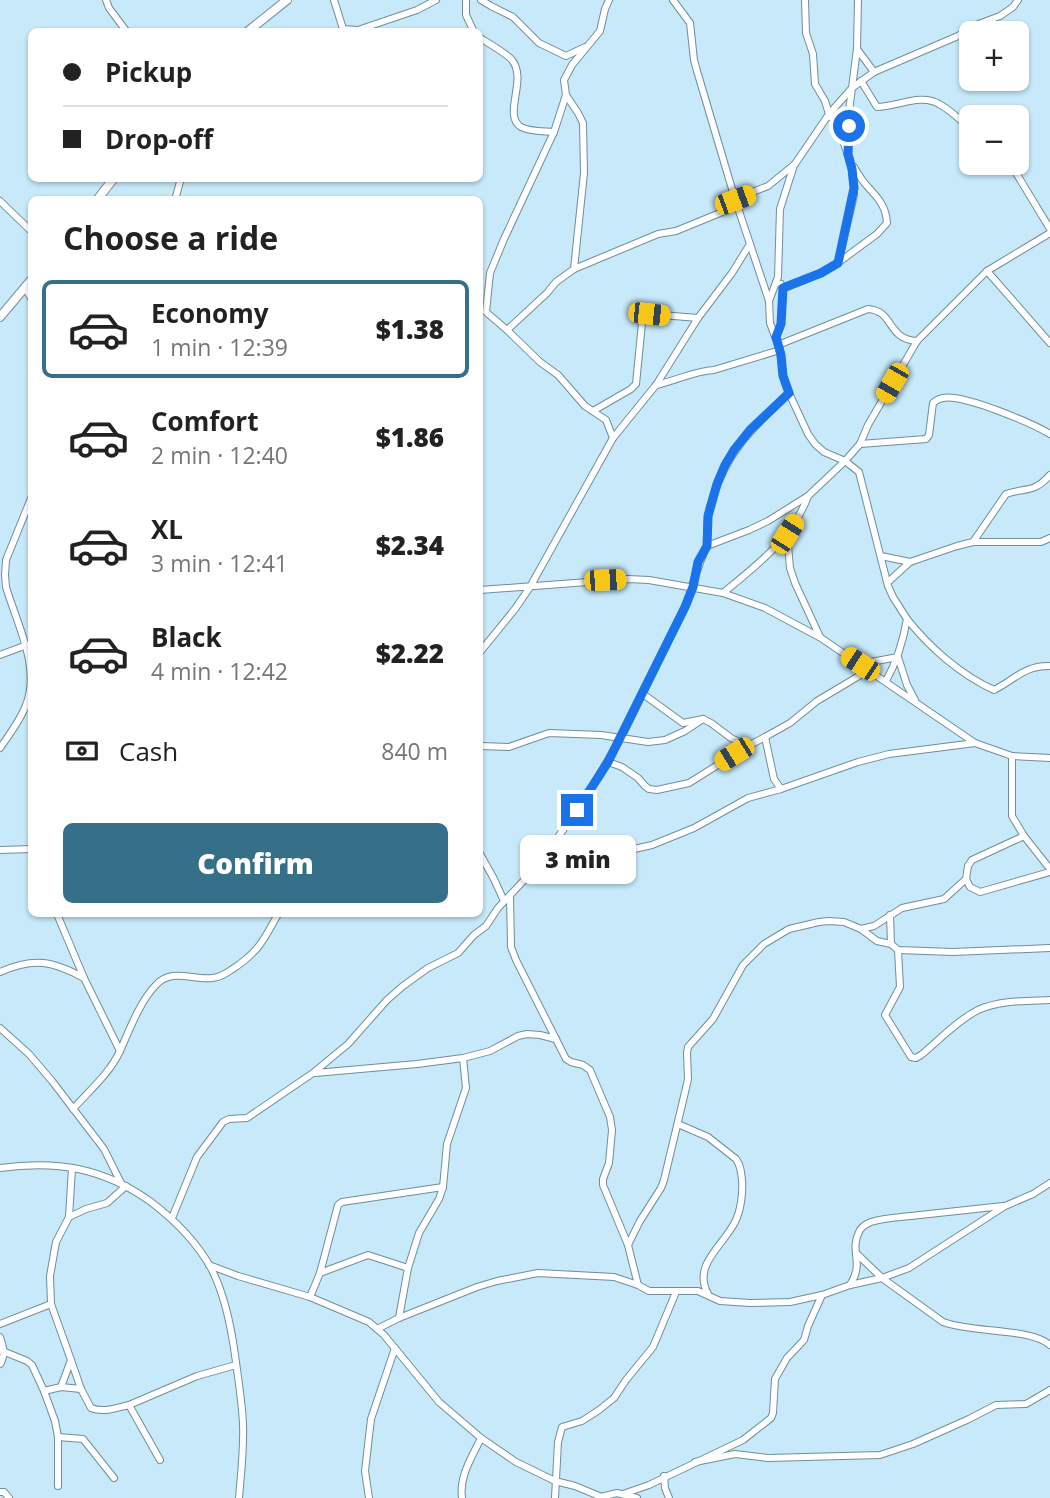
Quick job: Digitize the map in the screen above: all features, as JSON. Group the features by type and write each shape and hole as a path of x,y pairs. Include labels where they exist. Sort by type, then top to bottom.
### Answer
{"main road":[{"path":"252,28 287,0"},
{"path":"100,196 111,182"},
{"path":"0,317 28,284"}],"street":[{"path":"106,0 124,28"},
{"path":"334,0 342,28"},
{"path":"364,28 417,10 436,0"},
{"path":"466,0 466,15 472,28"},
{"path":"481,0 513,17 539,43 566,55 587,46"},
{"path":"567,73 600,31 609,0"},
{"path":"673,0 691,23 694,60 736,203 769,301 770,323 779,347 789,393 815,444 859,472 893,597 907,619 932,647 994,691 1030,668 1050,666"},
{"path":"805,0 806,33 813,54 815,84 829,114 838,126 854,183 854,195 838,263"},
{"path":"848,154 848,119 857,49 858,0"},
{"path":"507,330 573,269 659,234 676,231 768,186 794,164 829,114 861,81 874,72 1000,16 1018,0"},
{"path":"483,40 514,63 518,78 513,113 517,123 526,129 554,132"},
{"path":"857,49 874,72"},
{"path":"566,55 566,95 583,123 584,173 573,269"},
{"path":"861,81 877,107 914,101 936,102 959,119"},
{"path":"566,95 554,132 490,273 486,312 558,375 585,406 606,420 613,438"},
{"path":"783,288 838,263 877,234 887,223 880,200 850,162"},
{"path":"769,301 778,276 780,209 794,164"},
{"path":"707,546 768,521 808,496 860,444 868,425 917,341 987,271 1050,231 1017,175"},
{"path":"0,201 28,228"},
{"path":"483,648 530,587 613,438 656,385 698,318 750,244"},
{"path":"987,271 1050,343"},
{"path":"776,337 781,324 783,288 778,276"},
{"path":"25,287 28,293"},
{"path":"656,385 714,370 779,347 868,309 882,313 904,339 917,341"},
{"path":"593,411 636,384 645,315 698,318"},
{"path":"172,1218 197,1157 219,1125 229,1119 247,1118 313,1073 348,1044 403,986 428,968 458,953 474,934 486,926 541,862 608,762 685,607 693,587 698,562 707,546 708,516 725,465 750,430 789,393"},
{"path":"860,444 926,439 929,435 933,403 947,397 971,402 1020,419 1050,434"},
{"path":"973,542 1006,494 1037,487 1050,475"},
{"path":"723,593 762,561 787,534 804,508 808,496"},
{"path":"0,655 28,645 13,611 5,575 6,560 28,506"},
{"path":"787,534 790,568 821,638"},
{"path":"888,582 910,562 957,546 973,542 1041,542 1050,538"},
{"path":"881,556 910,562"},
{"path":"483,590 628,579 723,593 765,608 821,638 975,743 1012,756 1050,758"},
{"path":"886,681 903,643 907,619"},
{"path":"860,664 898,657"},
{"path":"898,657 915,702"},
{"path":"608,762 622,766 649,789 657,790 689,783 790,723 817,701 869,670"},
{"path":"643,694 683,723 703,719 748,746"},
{"path":"0,748 14,728 28,699"},
{"path":"483,746 509,747 549,733 621,737 648,742 665,740 703,719"},
{"path":"765,737 774,779 780,789"},
{"path":"541,862 612,854 652,845 694,828 748,798 858,762 889,754 975,743"},
{"path":"966,878 970,887 980,892 1050,870 1024,836 1012,813 1012,756"},
{"path":"861,929 873,926 902,908 944,899 966,878 972,860 1024,836"},
{"path":"0,850 28,849"},
{"path":"483,859 507,899 511,947 524,978 566,1059 590,1070 610,1117 612,1130 609,1163 603,1185 628,1245 638,1285"},
{"path":"890,915 891,944"},
{"path":"58,917 84,978 120,1051"},
{"path":"73,1110 110,1066 120,1051 129,1028 158,983 166,977 177,975 210,978 220,976 253,955 276,917"},
{"path":"628,1245 661,1188 688,1079 688,1047 713,1019 743,965 764,944 789,929 829,921 844,922 861,929 877,941 891,944 898,950 953,952 1050,947"},
{"path":"898,950 900,987 885,1016 911,1057 921,1055 981,1009 1019,1001 1050,1000"},
{"path":"0,972 36,961 66,968 84,978"},
{"path":"0,1028 29,1054 104,1149 123,1184"},
{"path":"313,1073 463,1058 490,1051 523,1035 556,1039"},
{"path":"399,1318 408,1268 422,1224 439,1199 443,1186 447,1144 466,1088 463,1058"},
{"path":"678,1124 708,1137 740,1163 742,1188 736,1220 707,1261 704,1270 703,1278 711,1298"},
{"path":"0,1168 57,1166 109,1177 172,1218 191,1238 217,1280 227,1312 243,1428 239,1498"},
{"path":"72,1168 69,1217 56,1242 52,1261 51,1304 88,1405 104,1411 129,1405 197,1376 236,1365"},
{"path":"377,1329 497,1280 538,1273 614,1277 649,1291 698,1291 720,1301 790,1302 909,1268 1006,1206 1034,1194 1050,1183"},
{"path":"69,1217 107,1203 123,1184"},
{"path":"310,1297 320,1273 338,1205 342,1202 443,1186"},
{"path":"850,1285 857,1271 858,1233 870,1222 1006,1206"},
{"path":"856,1254 881,1278 943,1322 955,1327 1029,1335 1047,1339 1050,1345"},
{"path":"320,1273 368,1255 408,1268"},
{"path":"209,1265 310,1297 360,1317 377,1329 395,1348 439,1402 481,1438 516,1462 555,1481 602,1497 623,1494 649,1485 743,1440 771,1418 775,1379 787,1358 804,1340 822,1295"},
{"path":"555,1498 558,1442 562,1427 582,1421 614,1398 653,1347 676,1292"},
{"path":"0,1324 51,1304"},
{"path":"0,1337 3,1359 0,1364"},
{"path":"369,1498 365,1471 371,1419 395,1348"},
{"path":"2,1351 20,1357 32,1365 44,1391 58,1437 58,1486"},
{"path":"61,1387 71,1360"},
{"path":"44,1391 61,1387 81,1389"},
{"path":"695,1462 736,1454 768,1458 880,1455 914,1444 996,1405 1030,1403 1050,1390"},
{"path":"129,1405 160,1460"},
{"path":"58,1437 83,1439 114,1478"},
{"path":"462,1498 464,1474 481,1438"},
{"path":"664,1476 669,1498"},
{"path":"0,1492 4,1492 9,1498"},
{"path":"623,1494 637,1498"}],"route":[{"path":"577,810 608,762 685,607 693,587 698,562 707,546 708,516 725,465 750,430 789,393 776,337 781,324 783,288 838,263 854,195 848,154 849,126"}]}
